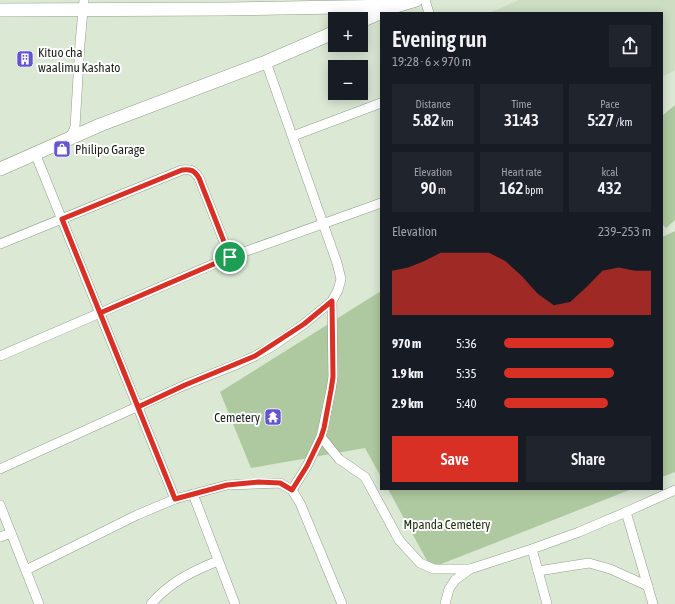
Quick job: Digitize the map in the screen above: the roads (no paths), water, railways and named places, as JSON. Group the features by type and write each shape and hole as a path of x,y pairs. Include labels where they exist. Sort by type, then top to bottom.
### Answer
{"street":[{"path":"382,12 416,0"},
{"path":"425,0 429,12"},
{"path":"0,10 84,5 325,4 396,6"},
{"path":"72,134 75,127 80,42 84,5"},
{"path":"368,18 380,13"},
{"path":"0,169 100,125 266,62 328,35"},
{"path":"0,470 185,385 255,356 304,324 332,301 338,290 340,279 338,263 266,62"},
{"path":"293,136 380,103"},
{"path":"35,153 175,499"},
{"path":"0,244 182,170 190,169 195,172 199,178 230,257"},
{"path":"0,356 230,257 380,203"},
{"path":"292,490 307,466 321,437 331,390 333,377 332,301"},
{"path":"321,437 339,458 365,477 399,540 420,563 434,569 470,569 532,549 579,532 675,490"},
{"path":"26,570 137,515 175,499 227,485 258,482 280,483 292,490 300,503 342,604"},
{"path":"193,494 235,604"},
{"path":"0,505 39,604"},
{"path":"626,512 653,604"},
{"path":"0,537 11,533"},
{"path":"532,549 547,604"},
{"path":"151,604 173,583 195,570 218,561"},
{"path":"538,571 589,562 610,569 648,586"},
{"path":"445,604 449,589 455,580 470,569"}],"place":[{"name":"Kituo cha waalimu Kashato","path":"25,59"},
{"name":"Philipo Garage","path":"62,149"},
{"name":"Cemetery","path":"273,417"}],"park label":[{"name":"Mpanda Cemetery","path":"447,524"}]}
